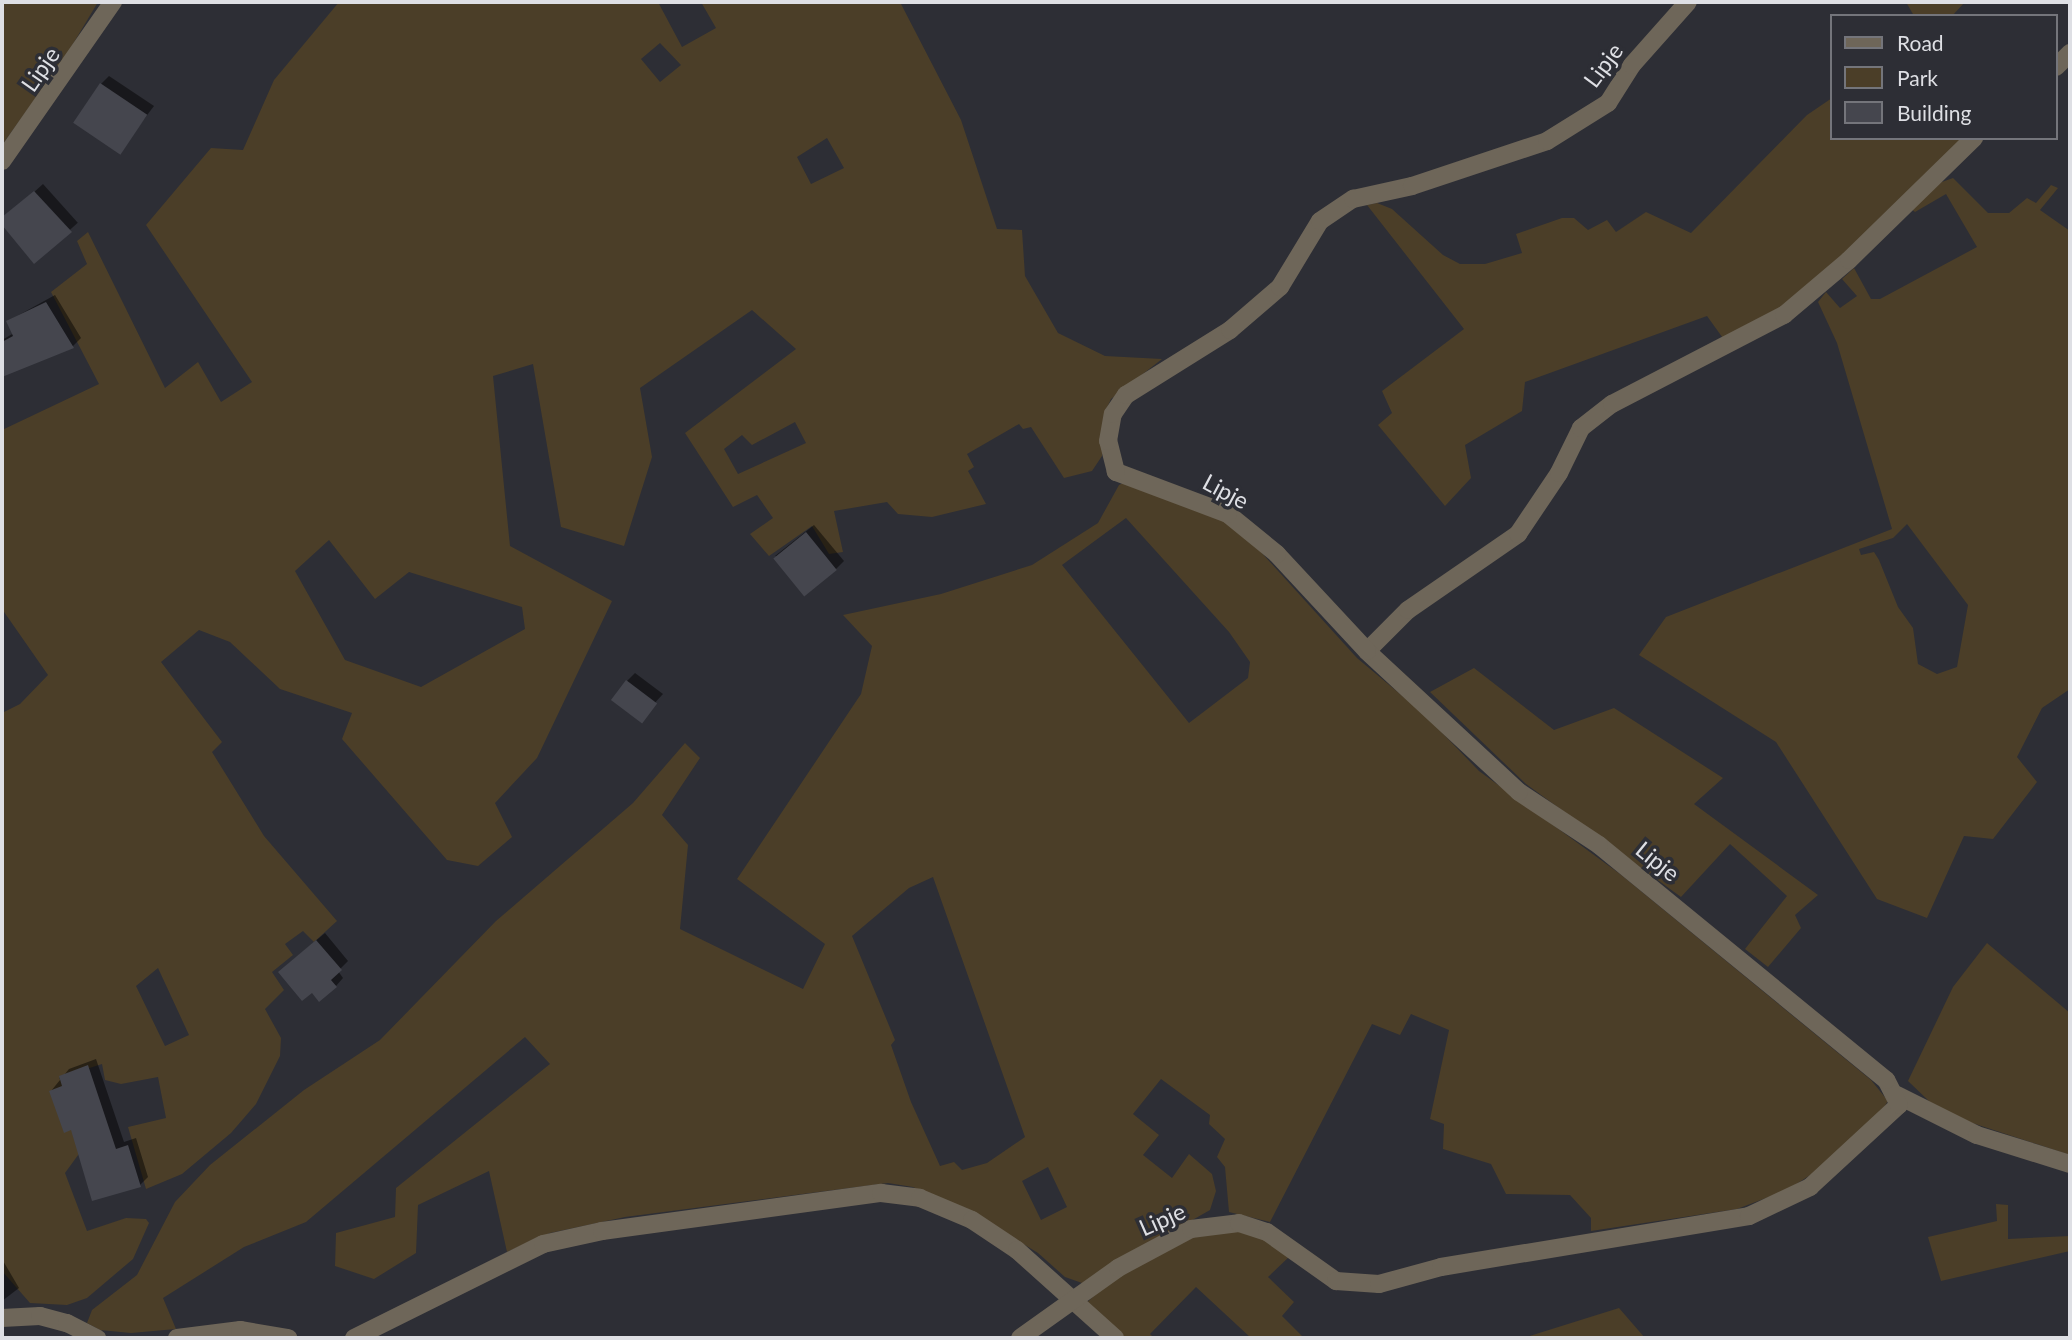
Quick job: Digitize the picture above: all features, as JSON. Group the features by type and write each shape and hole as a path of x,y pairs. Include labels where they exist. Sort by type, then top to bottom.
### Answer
{"street":[{"name":"Lipje","path":"2,161 113,2"},
{"name":"Lipje","path":"1020,1338 1070,1305 1118,1268 1191,1229 1238,1223 1267,1232 1336,1281 1379,1284 1441,1267 1749,1216 1810,1186 1858,1147 1899,1105 1886,1080 1599,845 1519,792 1367,651 1277,554 1228,514 1116,472 1108,441 1113,414 1144,381 1167,372 1230,330 1280,287 1321,221 1353,199 1412,186 1547,141 1608,103 1633,65 1688,2"},
{"path":"1367,651 1408,610 1518,534 1559,473 1581,428 1612,404 1784,315 1849,260 1971,140"},
{"name":"Lipje","path":"1896,1095 1977,1135 2070,1164"},
{"path":"354,1338 543,1244 602,1231 881,1193 920,1198 972,1220 1017,1250 1070,1305 1115,1338"},
{"path":"2,1318 40,1316 97,1338"},
{"path":"177,1338 240,1330 288,1338"}],"green space":[{"path":"2,2 98,2 64,59 2,145"},
{"path":"339,2 658,2 682,47 716,28 701,2 900,2 961,120 997,229 1022,230 1025,276 1058,333 1105,356 1162,359 1111,399 1104,414 1102,456 1092,471 1064,478 1031,427 1023,429 1019,424 967,454 974,467 968,471 986,504 932,517 898,514 887,502 834,511 843,552 829,554 812,526 769,556 750,534 773,518 757,495 733,507 685,433 796,349 752,310 640,388 652,457 624,546 561,527 533,364 493,376 510,546 612,601 537,758 495,803 512,837 478,866 447,860 342,739 352,713 280,689 230,642 199,630 161,662 222,742 212,752 264,836 337,921 314,942 303,931 285,944 293,955 272,972 284,990 265,1009 281,1038 280,1056 256,1104 231,1133 182,1174 146,1189 128,1127 166,1118 158,1077 121,1084 105,1080 102,1064 59,1078 97,1129 65,1173 87,1231 126,1218 146,1219 149,1223 133,1259 87,1298 67,1305 30,1303 2,1271 2,713 20,704 48,675 2,609 2,430 99,384 51,292 87,264 77,241 88,232 165,388 198,362 221,402 252,382 146,225 211,148 243,150 274,80","holes":["660,43 681,65 660,82 641,59","827,138 844,168 811,184 797,157","795,422 806,443 738,474 724,449 742,435 752,445","329,540 375,599 409,572 522,607 525,629 421,687 345,660 295,571","158,968 189,1035 165,1046 136,986"]},
{"path":"1906,2 1965,2 1954,14 1913,14"},
{"path":"1830,99 1830,140 1962,140 1849,251 1780,309 1725,341 1707,316 1525,382 1522,411 1465,445 1471,478 1445,506 1378,425 1392,413 1382,391 1464,329 1367,205 1377,203 1392,209 1443,255 1460,264 1485,264 1522,253 1516,234 1562,218 1574,218 1588,230 1607,220 1616,232 1646,212 1691,233 1807,115"},
{"path":"1953,178 1988,213 2009,213 2027,198 2036,203 2051,185 2058,188 2040,210 2070,231 2070,689 2042,708 2017,757 2037,782 1993,839 1964,836 1927,918 1877,899 1776,742 1639,655 1666,617 1892,529 1837,343 1818,302 1826,292 1840,308 1857,296 1842,279 1854,268 1871,299 1880,299 1977,247 1946,194 1915,212 1910,208 1939,183","holes":["1907,524 1968,605 1957,667 1937,674 1918,664 1913,628 1898,607 1879,560 1874,552 1861,555 1859,549 1893,538"]},
{"path":"1127,481 1218,515 1260,551 1357,658 1424,714 1479,771 1620,874 1871,1080 1888,1101 1875,1121 1829,1163 1787,1190 1737,1209 1591,1231 1591,1218 1570,1195 1506,1194 1491,1164 1443,1149 1444,1124 1430,1119 1449,1030 1411,1014 1400,1035 1372,1024 1270,1222 1229,1212 1225,1167 1217,1157 1225,1139 1209,1124 1210,1115 1161,1079 1133,1114 1159,1135 1143,1155 1172,1178 1189,1154 1212,1174 1216,1191 1210,1210 1082,1283 1065,1277 1038,1253 978,1216 913,1187 888,1183 625,1217 550,1233 507,1252 489,1171 418,1205 416,1253 374,1279 335,1266 336,1233 395,1217 396,1188 550,1064 525,1037 306,1222 244,1247 163,1298 176,1329 131,1333 100,1330 87,1323 92,1310 137,1275 175,1202 210,1165 304,1090 380,1040 496,921 633,803 685,743 700,758 662,815 688,845 680,929 803,989 825,944 737,879 861,694 872,646 843,615 941,594 1032,565 1098,523 1119,485","holes":["1126,518 1229,632 1250,662 1248,678 1189,723 1062,565","933,877 1025,1137 987,1163 962,1170 954,1162 940,1166 911,1102 891,1045 895,1040 852,936 909,888","1048,1167 1067,1207 1041,1220 1022,1181"]},
{"path":"1474,668 1554,730 1614,708 1723,778 1694,804 1818,895 1795,915 1801,928 1768,967 1745,949 1787,896 1730,844 1681,897 1526,784 1430,692"},
{"path":"1987,943 2070,1013 2070,1155 1957,1118 1932,1104 1908,1081 1953,987"},
{"path":"1996,1204 2008,1205 2008,1239 2070,1236 2070,1251 1941,1281 1928,1237 1997,1221"},
{"path":"1239,1231 1259,1236 1290,1256 1268,1277 1294,1302 1282,1316 1304,1338 1251,1338 1196,1287 1150,1334 1154,1338 1123,1338 1083,1306 1108,1283 1188,1238"},
{"path":"1619,1308 1645,1338 1523,1338"}],"building":[{"path":"100,83 147,115 120,155 73,123"},
{"path":"34,191 72,232 34,264 2,225 2,217"},
{"path":"46,302 74,348 2,377 2,342 13,336 6,321"},
{"path":"806,532 837,570 804,597 773,558"},
{"path":"626,680 657,703 642,723 611,700"},
{"path":"316,940 342,970 331,980 337,987 319,1002 312,993 302,1001 278,972"},
{"path":"88,1065 116,1149 128,1145 141,1187 92,1201 71,1130 64,1133 49,1091 62,1086 59,1076"}]}
